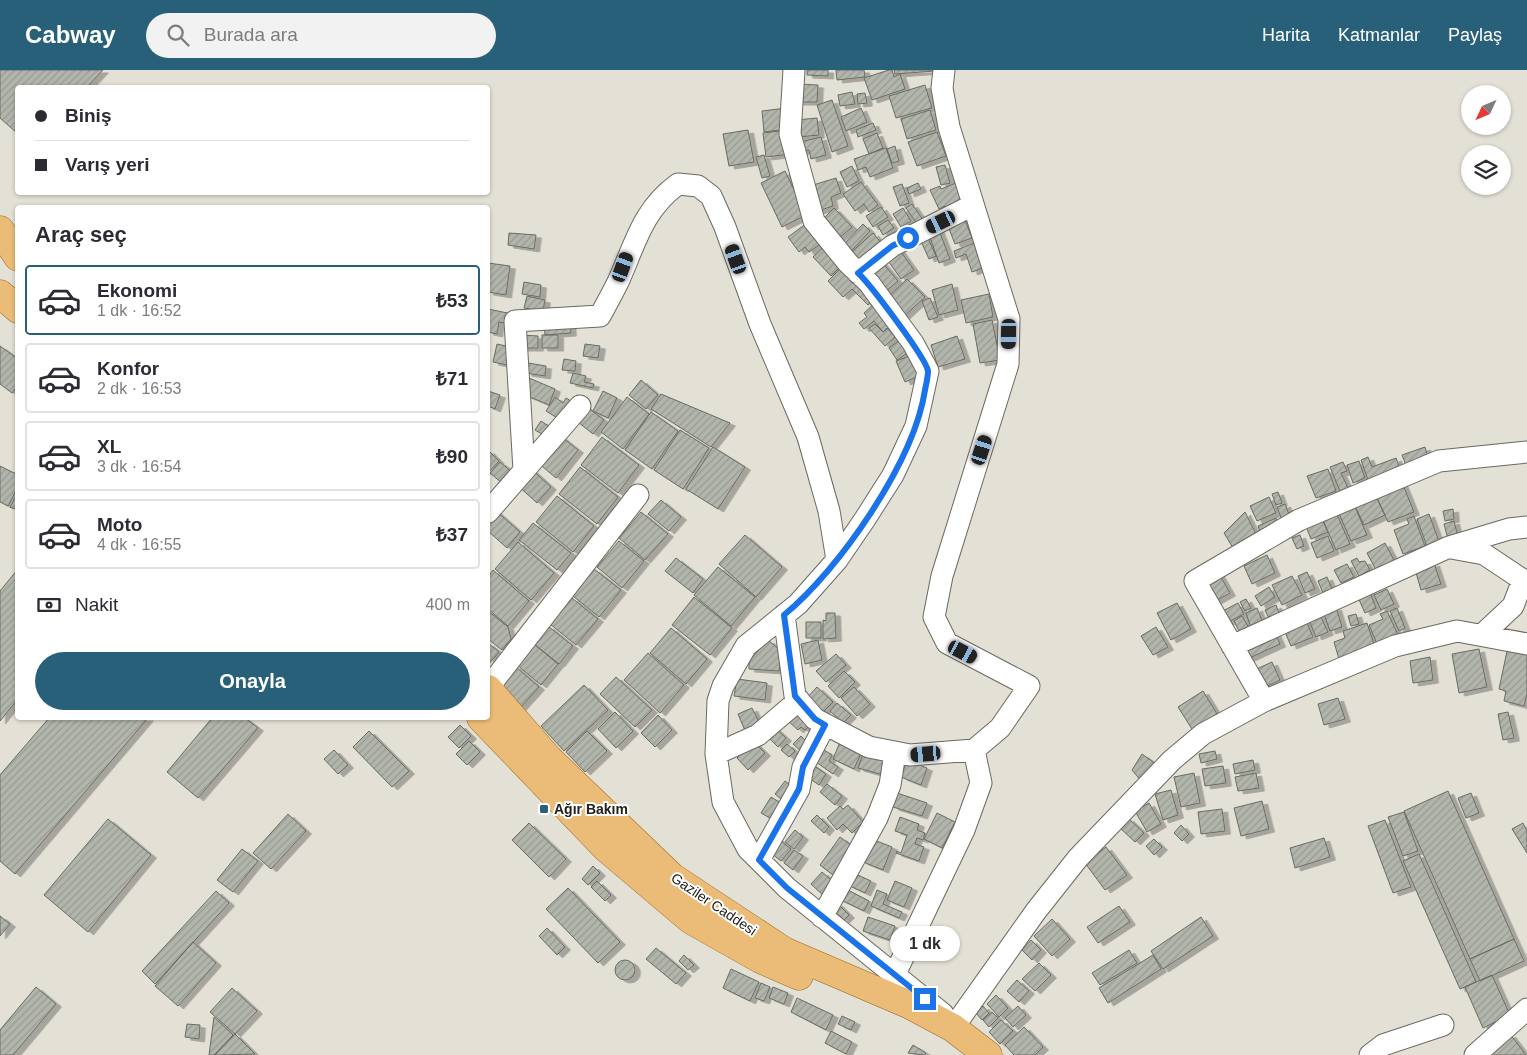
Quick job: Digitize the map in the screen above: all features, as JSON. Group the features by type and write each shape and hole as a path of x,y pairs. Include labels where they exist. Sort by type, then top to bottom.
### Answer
{"main road":[{"path":"0,294 15,306"},
{"path":"0,311 15,316"},
{"name":"Gaziler Caddesi","path":"490,690 549,759 672,877 784,951 954,1026 988,1055"},
{"name":"Gaziler Caddesi","path":"483,720 606,848 691,920 760,959 915,1026 962,1055"}],"street":[{"path":"794,70 790,134 814,221 858,273 869,282 913,343 928,371 924,398 912,434 893,475 837,560 798,604 746,646 723,686 718,701 716,754 723,802 748,849 787,888 895,974 954,1026 1036,911 1078,858 1166,766 1203,734 1264,701 1395,646 1457,631 1527,644"},
{"path":"784,615 795,696 815,719 869,747 910,756 974,750 1000,728 1029,686 947,643 934,618 942,576 1008,364 1009,319 949,127 942,88 944,70"},
{"path":"524,470 515,321 600,316 618,281 641,224 665,194 678,184 698,186 710,196 725,227 760,324 808,437 829,511 837,560"},
{"path":"858,273 892,246 973,205"},
{"path":"490,510 580,406"},
{"path":"1264,701 1195,581 1299,520 1440,461 1527,452"},
{"path":"490,685 638,495"},
{"path":"1232,646 1449,547 1521,525"},
{"path":"1449,547 1484,554 1525,580 1514,606 1482,635"},
{"path":"716,754 758,735 798,700"},
{"path":"759,860 799,789 803,767 825,725"},
{"path":"895,974 964,830 981,783 974,750"},
{"path":"822,917 877,818 890,785 895,752"},
{"path":"1475,1055 1527,1009"},
{"path":"1370,1055 1382,1045 1443,1026"}],"building":[{"path":"0,70 103,70 89,85 15,85 15,131 0,118"},
{"path":"807,70 828,70 828,76 807,75"},
{"path":"836,70 864,70 865,77 837,80"},
{"path":"892,70 894,77 900,74 905,89 872,100 864,78"},
{"path":"894,70 935,70 935,71 895,74"},
{"path":"798,84 818,85 817,102 798,102"},
{"path":"925,85 932,108 896,118 889,96"},
{"path":"852,92 855,104 840,106 838,95"},
{"path":"865,93 867,103 858,104 857,94"},
{"path":"832,100 848,146 832,152 817,105"},
{"path":"786,108 788,129 764,132 762,111"},
{"path":"861,108 867,122 846,131 841,117"},
{"path":"930,110 936,130 907,139 901,119"},
{"path":"817,118 819,135 798,137 796,120"},
{"path":"873,123 876,130 858,137 856,130"},
{"path":"748,130 754,162 729,166 723,134"},
{"path":"787,130 790,154 766,157 763,133"},
{"path":"937,132 946,156 917,166 908,142"},
{"path":"877,133 883,148 869,154 863,139"},
{"path":"821,137 826,155 811,159 809,150 799,152 796,143"},
{"path":"895,146 899,161 892,163 887,149"},
{"path":"886,148 893,168 870,177 866,167 858,170 854,159"},
{"path":"764,155 770,176 762,178 756,157"},
{"path":"945,165 950,183 941,185 936,167"},
{"path":"852,166 859,181 847,187 840,172"},
{"path":"785,171 806,215 782,227 761,183"},
{"path":"836,178 841,193 831,197 833,206 818,211 810,186"},
{"path":"861,182 878,205 869,212 864,204 855,211 843,194"},
{"path":"918,183 921,189 909,194 907,188"},
{"path":"956,183 966,206 948,214 945,206 939,209 930,190 940,186 941,189"},
{"path":"902,184 909,203 900,206 893,187"},
{"path":"912,204 926,224 920,228 906,208"},
{"path":"881,207 888,217 873,227 866,216"},
{"path":"834,208 852,227 838,239 821,221"},
{"path":"903,208 911,221 901,227 893,214"},
{"path":"963,215 972,238 955,244 946,221"},
{"path":"888,220 894,228 883,235 878,226"},
{"path":"807,223 822,243 809,252 805,247 799,252 788,237"},
{"path":"863,224 870,231 850,252 843,245"},
{"path":"937,225 950,259 939,263 927,229"},
{"path":"509,233 536,235 534,249 508,245"},
{"path":"873,233 884,246 861,267 849,254"},
{"path":"927,236 936,256 929,259 920,239"},
{"path":"974,243 983,268 972,272 966,254 956,258 954,251"},
{"path":"827,244 842,265 831,276 813,257"},
{"path":"899,249 914,270 901,279 886,258"},
{"path":"880,260 898,281 885,292 867,271"},
{"path":"490,263 510,266 506,295 490,292"},
{"path":"845,264 876,298 868,305 852,289 843,297 828,281"},
{"path":"907,279 925,297 902,318 885,300"},
{"path":"524,282 541,285 540,297 522,294"},
{"path":"952,284 958,310 939,315 932,290"},
{"path":"989,294 993,317 966,323 961,300"},
{"path":"527,296 545,300 543,311 524,308"},
{"path":"930,298 938,317 929,320 922,301"},
{"path":"876,302 894,323 883,332 874,321 864,329 859,323 867,317 864,313"},
{"path":"490,309 512,314 510,324 499,322 497,334 490,332"},
{"path":"992,320 1000,360 980,363 973,324"},
{"path":"570,321 571,333 545,335 544,323"},
{"path":"875,324 883,332 887,328 895,337 885,346 869,328"},
{"path":"522,335 538,336 538,348 522,348"},
{"path":"542,335 558,335 558,348 542,348"},
{"path":"957,336 965,359 938,367 931,345"},
{"path":"901,339 909,352 897,360 889,348"},
{"path":"497,344 515,348 512,366 493,362"},
{"path":"585,344 600,346 598,358 583,356"},
{"path":"0,346 15,357 15,389 12,393 0,384"},
{"path":"912,355 921,375 905,382 896,361"},
{"path":"564,359 576,361 575,371 562,370"},
{"path":"528,363 546,366 545,376 526,373"},
{"path":"573,373 586,376 584,382 594,384 593,388 570,383"},
{"path":"529,378 555,389 549,405 523,394"},
{"path":"641,380 658,395 646,409 629,395"},
{"path":"603,391 617,398 608,418 593,411"},
{"path":"490,392 500,395 495,409 490,407"},
{"path":"661,394 730,423 711,447 651,409"},
{"path":"555,397 563,403 566,398 571,401 559,419 546,411"},
{"path":"627,397 649,414 623,449 601,432"},
{"path":"583,404 604,420 593,434 573,418"},
{"path":"651,412 678,431 652,469 625,450"},
{"path":"541,421 553,429 547,437 535,430"},
{"path":"680,430 709,448 683,489 654,470"},
{"path":"558,434 578,450 556,478 536,461"},
{"path":"602,437 639,465 618,493 581,465"},
{"path":"713,447 745,467 718,509 686,489"},
{"path":"1425,447 1428,457 1406,465 1402,455"},
{"path":"490,452 499,461 490,471"},
{"path":"1368,457 1372,467 1396,458 1401,471 1369,483 1361,460"},
{"path":"1359,461 1365,478 1353,483 1347,465"},
{"path":"500,462 513,473 503,484 490,473"},
{"path":"1343,462 1347,471 1341,473 1350,492 1342,496 1330,467"},
{"path":"0,466 15,474 15,493 8,506 0,502"},
{"path":"580,467 618,497 597,524 559,494"},
{"path":"530,468 551,487 537,503 516,484"},
{"path":"1328,469 1336,491 1316,498 1307,476"},
{"path":"1401,480 1414,512 1388,522 1374,492"},
{"path":"1278,492 1282,503 1276,505 1272,494"},
{"path":"1374,492 1385,515 1364,525 1353,502"},
{"path":"557,496 594,526 573,552 536,522"},
{"path":"1269,497 1276,513 1257,521 1250,506"},
{"path":"15,498 15,509 10,507"},
{"path":"661,500 681,517 669,531 648,514"},
{"path":"1353,502 1367,535 1351,541 1337,509"},
{"path":"1285,504 1291,520 1283,523 1277,507"},
{"path":"1453,509 1454,519 1445,521 1443,511"},
{"path":"495,510 520,532 507,548 490,533 490,516"},
{"path":"1335,510 1350,544 1336,550 1321,516"},
{"path":"641,512 668,534 645,560 619,538"},
{"path":"1245,512 1256,534 1233,548 1224,533"},
{"path":"1429,514 1440,544 1428,549 1417,519"},
{"path":"1414,516 1425,546 1403,554 1394,530 1409,524 1407,519"},
{"path":"1321,517 1328,532 1311,539 1305,524"},
{"path":"1276,518 1280,526 1261,534 1258,526"},
{"path":"1454,521 1458,537 1448,539 1444,524"},
{"path":"533,523 571,553 557,570 519,540"},
{"path":"745,535 782,567 756,597 719,564"},
{"path":"1300,535 1304,546 1297,549 1292,538"},
{"path":"1328,536 1334,551 1317,558 1311,543"},
{"path":"619,541 644,561 622,588 597,567"},
{"path":"518,542 554,573 531,600 495,569"},
{"path":"1385,543 1395,562 1377,572 1367,553"},
{"path":"1267,555 1275,573 1252,584 1244,566"},
{"path":"676,558 703,579 693,593 665,571"},
{"path":"1357,558 1359,562 1365,561 1370,570 1359,576 1351,561"},
{"path":"1434,563 1441,584 1421,590 1415,569"},
{"path":"1347,564 1354,577 1341,583 1334,570"},
{"path":"718,567 755,597 731,626 694,595"},
{"path":"594,569 621,590 599,617 573,596"},
{"path":"493,570 529,601 508,626 490,611 490,574"},
{"path":"1218,572 1230,593 1212,603 1200,582"},
{"path":"1307,572 1315,589 1305,593 1298,576"},
{"path":"15,573 15,703 0,721 0,591"},
{"path":"1292,576 1302,595 1282,605 1272,585"},
{"path":"1327,577 1334,594 1325,598 1318,581"},
{"path":"1269,587 1275,597 1261,606 1255,596"},
{"path":"1387,589 1394,604 1381,610 1374,595"},
{"path":"1369,590 1376,608 1365,613 1357,595"},
{"path":"694,597 732,628 710,655 672,625"},
{"path":"572,598 598,619 576,645 550,624"},
{"path":"1246,599 1251,608 1245,611 1240,602"},
{"path":"1177,603 1191,629 1171,640 1157,613"},
{"path":"1238,603 1244,614 1224,624 1219,613"},
{"path":"1276,605 1280,616 1270,621 1265,610"},
{"path":"1336,607 1342,627 1330,631 1323,611"},
{"path":"1257,608 1263,623 1251,628 1246,613"},
{"path":"1397,608 1405,628 1399,631 1390,611"},
{"path":"1387,611 1398,635 1377,644 1369,625 1383,619 1380,614"},
{"path":"490,613 508,627 511,639 502,650 490,641"},
{"path":"826,613 835,613 836,638 823,639 823,620 826,621"},
{"path":"1319,613 1328,632 1316,637 1308,618"},
{"path":"1356,614 1359,624 1351,626 1348,616"},
{"path":"1242,616 1249,628 1240,633 1234,621"},
{"path":"1304,616 1313,637 1291,646 1282,625"},
{"path":"806,622 821,622 821,638 806,638"},
{"path":"1367,623 1375,647 1339,659 1334,642 1345,638 1343,631"},
{"path":"548,626 573,646 559,664 534,644"},
{"path":"1156,627 1168,647 1153,655 1141,636"},
{"path":"671,628 707,659 686,684 650,653"},
{"path":"1275,632 1280,644 1245,660 1240,648"},
{"path":"768,640 782,652 779,671 749,669 749,661"},
{"path":"818,640 822,660 805,664 801,644"},
{"path":"534,644 558,664 541,685 517,665"},
{"path":"490,645 499,652 490,663"},
{"path":"1479,649 1487,687 1459,693 1452,654"},
{"path":"1507,651 1527,655 1527,694 1524,706 1504,701 1506,691 1499,689"},
{"path":"648,653 684,685 660,713 624,680"},
{"path":"836,654 846,665 826,682 816,671"},
{"path":"1430,657 1433,680 1413,683 1410,661"},
{"path":"1272,662 1280,680 1259,690 1250,672"},
{"path":"515,666 539,687 520,708 496,687"},
{"path":"844,671 855,682 839,698 828,686"},
{"path":"616,677 652,710 635,727 600,694"},
{"path":"737,679 767,683 765,700 734,696"},
{"path":"584,685 608,710 564,751 541,726"},
{"path":"817,687 833,702 819,716 804,701"},
{"path":"854,687 870,704 857,716 841,698"},
{"path":"1203,691 1217,714 1192,729 1178,707"},
{"path":"1338,698 1345,719 1324,725 1318,704"},
{"path":"837,703 851,715 843,723 830,711"},
{"path":"797,706 813,722 805,730 801,727 798,730 785,718"},
{"path":"752,708 761,726 746,733 738,714"},
{"path":"615,712 633,731 616,748 598,729"},
{"path":"1508,712 1514,738 1503,740 1498,714"},
{"path":"658,715 672,730 655,747 641,733"},
{"path":"47,720 146,720 15,874 0,861 0,775"},
{"path":"210,720 248,720 258,728 198,798 167,772"},
{"path":"460,725 471,736 459,748 448,737"},
{"path":"774,727 786,738 778,747 766,735"},
{"path":"369,731 409,771 392,787 353,747"},
{"path":"587,731 607,751 585,772 566,752"},
{"path":"811,733 803,753 793,744 801,736 805,740"},
{"path":"469,741 480,752 467,765 456,754"},
{"path":"754,742 765,753 748,770 737,758"},
{"path":"840,742 862,751 854,769 833,759"},
{"path":"787,744 795,751 789,757 781,750"},
{"path":"334,750 348,765 338,774 324,759"},
{"path":"824,750 832,755 829,761 838,767 833,774 816,762"},
{"path":"864,751 888,758 883,775 858,768"},
{"path":"1215,751 1217,759 1201,763 1199,754"},
{"path":"1142,754 1157,765 1142,782 1132,770"},
{"path":"907,760 927,768 921,785 901,777"},
{"path":"1253,760 1255,770 1235,774 1233,764"},
{"path":"810,763 826,774 819,785 803,774"},
{"path":"1223,766 1226,783 1205,786 1202,769"},
{"path":"1194,773 1200,803 1181,807 1174,777"},
{"path":"1256,773 1259,788 1238,791 1235,777"},
{"path":"785,781 797,790 787,804 775,794"},
{"path":"827,784 842,796 835,805 820,792"},
{"path":"1171,790 1178,815 1163,820 1155,794"},
{"path":"1448,791 1514,939 1470,959 1404,811"},
{"path":"897,793 927,803 922,816 893,807"},
{"path":"1471,793 1479,813 1466,818 1458,798"},
{"path":"771,797 787,807 777,822 761,813"},
{"path":"1262,801 1269,829 1241,836 1234,808"},
{"path":"1149,803 1161,824 1147,832 1135,811"},
{"path":"848,805 863,822 852,833 843,824 837,830 827,818 840,806 843,809"},
{"path":"1222,809 1225,831 1201,834 1198,812"},
{"path":"1404,812 1418,851 1403,856 1388,817"},
{"path":"937,813 955,822 942,848 924,839"},
{"path":"288,814 306,831 271,869 253,853"},
{"path":"817,815 829,827 824,833 811,821"},
{"path":"900,817 919,824 917,830 925,833 923,840 917,838 915,844 924,847 919,861 896,853 897,851 901,853 907,835 895,831"},
{"path":"1128,818 1144,833 1135,842 1119,827"},
{"path":"108,819 151,855 88,932 44,895"},
{"path":"1385,820 1411,887 1393,893 1368,826"},
{"path":"529,823 566,859 549,877 512,840"},
{"path":"1523,823 1527,831 1527,853 1512,829"},
{"path":"1181,825 1189,834 1182,841 1174,833"},
{"path":"795,830 803,837 794,849 785,842"},
{"path":"776,837 791,849 781,861 766,849"},
{"path":"840,837 859,851 838,879 820,865"},
{"path":"869,838 892,847 883,870 861,861"},
{"path":"1324,838 1330,857 1295,868 1290,848"},
{"path":"1154,839 1162,847 1154,855 1146,846"},
{"path":"1106,847 1127,875 1105,890 1085,863"},
{"path":"242,849 258,861 233,892 217,880"},
{"path":"794,850 803,856 793,870 784,863"},
{"path":"1419,854 1476,982 1460,989 1403,861"},
{"path":"593,866 600,873 588,885 582,879"},
{"path":"822,872 837,885 826,898 811,884"},
{"path":"851,872 871,881 865,893 846,884"},
{"path":"597,881 611,895 605,901 591,887"},
{"path":"895,881 912,888 904,907 887,900"},
{"path":"842,887 869,901 864,911 837,898"},
{"path":"568,888 620,942 598,963 546,909"},
{"path":"877,890 887,894 883,904 902,912 899,918 871,906"},
{"path":"216,891 229,903 155,984 142,971"},
{"path":"837,903 849,915 844,920 831,908"},
{"path":"1119,906 1130,922 1098,943 1087,927"},
{"path":"0,916 10,924 0,936"},
{"path":"868,917 895,926 890,940 863,931"},
{"path":"1201,917 1213,936 1163,969 1151,951"},
{"path":"1052,919 1070,939 1052,956 1034,936"},
{"path":"547,928 565,947 557,955 539,936"},
{"path":"1514,939 1524,961 1480,981 1470,959"},
{"path":"1031,940 1041,950 1032,960 1022,950"},
{"path":"193,942 216,963 178,1006 155,986"},
{"path":"656,948 686,973 676,984 646,959"},
{"path":"1129,950 1137,963 1100,985 1092,973"},
{"path":"684,955 694,965 688,970 679,961"},
{"path":"1153,955 1161,969 1108,1003 1099,988"},
{"path":"625,960 632,963 635,970 632,977 625,980 618,977 615,970 618,963"},
{"path":"1039,963 1051,975 1035,991 1022,979"},
{"path":"731,969 759,982 750,1001 723,988"},
{"path":"1492,975 1510,1015 1483,1028 1465,987"},
{"path":"1017,980 1029,991 1019,1002 1007,991"},
{"path":"761,983 770,987 764,1001 755,998"},
{"path":"36,987 56,1004 13,1055 0,1055 0,1030"},
{"path":"773,987 788,993 784,1004 769,998"},
{"path":"232,988 257,1011 235,1034 210,1012"},
{"path":"996,995 1008,1008 999,1017 987,1004"},
{"path":"797,998 833,1015 826,1030 791,1012"},
{"path":"983,1006 989,1013 982,1020 976,1013"},
{"path":"1018,1006 1026,1015 1013,1027 1005,1018"},
{"path":"992,1012 998,1018 989,1027 983,1020"},
{"path":"842,1016 855,1022 851,1030 838,1024"},
{"path":"214,1017 233,1035 214,1055 209,1055"},
{"path":"1001,1020 1013,1031 1000,1044 989,1032"},
{"path":"187,1024 200,1025 199,1039 185,1037"},
{"path":"1024,1027 1043,1047 1035,1055 1014,1055 1005,1045"},
{"path":"831,1031 852,1042 846,1054 825,1043"},
{"path":"235,1034 255,1054 215,1055"},
{"path":"1510,1034 1526,1055 1484,1055"},
{"path":"913,1045 926,1053 924,1055 908,1053"}],"place":[{"name":"Ağır Bakım","path":"544,809"}],"route":[{"path":"908,238 892,246 858,273 869,282 913,343 928,371 924,398 916,426 893,475 865,519 837,560 798,604 784,615 795,696 815,719 825,725 803,767 799,789 759,860 787,888 925,999"}]}
